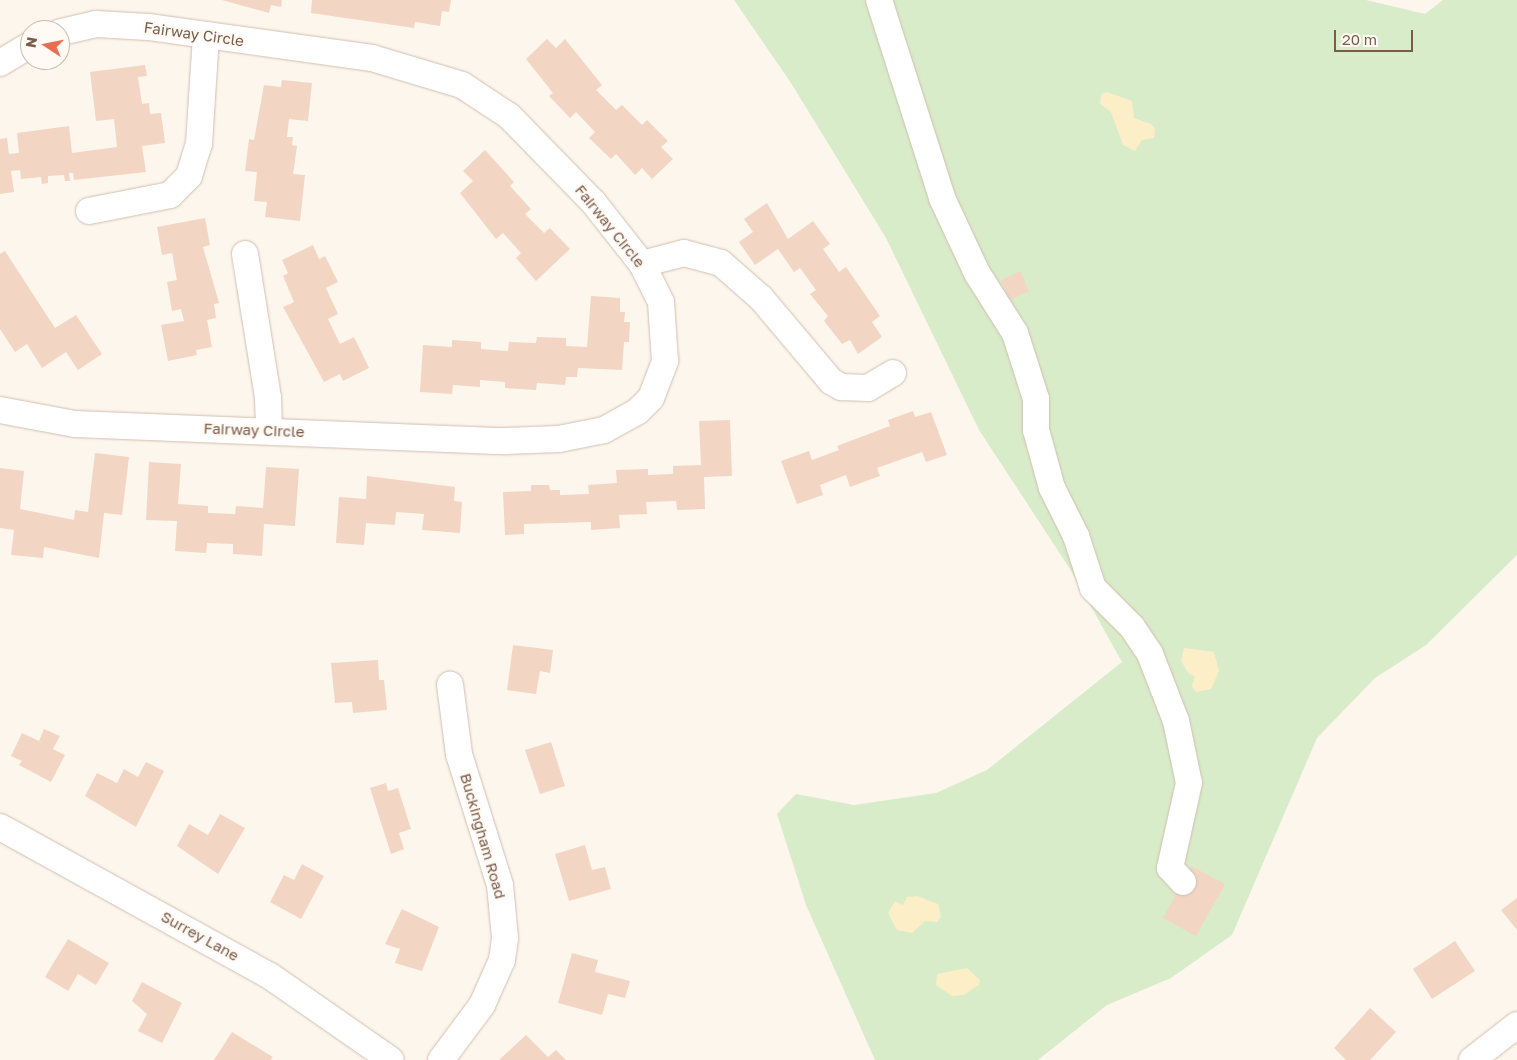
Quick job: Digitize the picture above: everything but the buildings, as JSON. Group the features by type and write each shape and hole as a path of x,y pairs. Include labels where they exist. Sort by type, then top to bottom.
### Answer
{"street":[{"path":"880,0 942,198 977,273 1015,333 1036,399 1036,430 1052,488 1068,518 1093,588 1132,628 1150,654 1176,721 1189,782 1170,868 1183,882"},
{"name":"Fairway Circle","path":"0,410 75,424 535,441 583,435 622,423 651,398 665,361 661,302 642,264 594,203 509,116 462,85 372,58 122,24 96,24 70,30"},
{"path":"89,212 170,195 189,176 199,144 206,35"},
{"path":"0,63 20,51"},
{"path":"642,264 684,253 704,255 721,263 761,298 831,381 841,388 868,388 894,373"},
{"path":"245,254 268,398 268,430"},
{"name":"Buckingham Road","path":"441,1060 482,1005 502,960 506,938 500,885 459,754 450,686"},
{"name":"Surrey Lane","path":"0,826 270,976 391,1060"},
{"path":"1472,1060 1517,1025"}],"green space":[{"path":"734,0 1366,0 1425,14 1443,0 1517,0 1517,555 1426,645 1375,678 1317,738 1232,935 1171,978 1107,1005 1038,1060 875,1060 806,905 777,814 796,794 854,805 936,793 987,770 1122,662 1070,569 979,430 886,238 791,83"}],"sand":[{"path":"1107,92 1132,101 1134,118 1151,124 1155,129 1154,138 1142,140 1135,151 1123,145 1111,112 1100,104 1101,94"},
{"path":"1184,648 1214,652 1219,671 1211,689 1196,692 1192,686 1195,676 1189,674 1181,661"},
{"path":"917,896 938,904 941,917 937,922 925,921 912,933 897,930 888,913 895,901 903,905 907,897"},
{"path":"967,968 980,980 979,985 964,995 952,996 936,985 937,974"}]}
